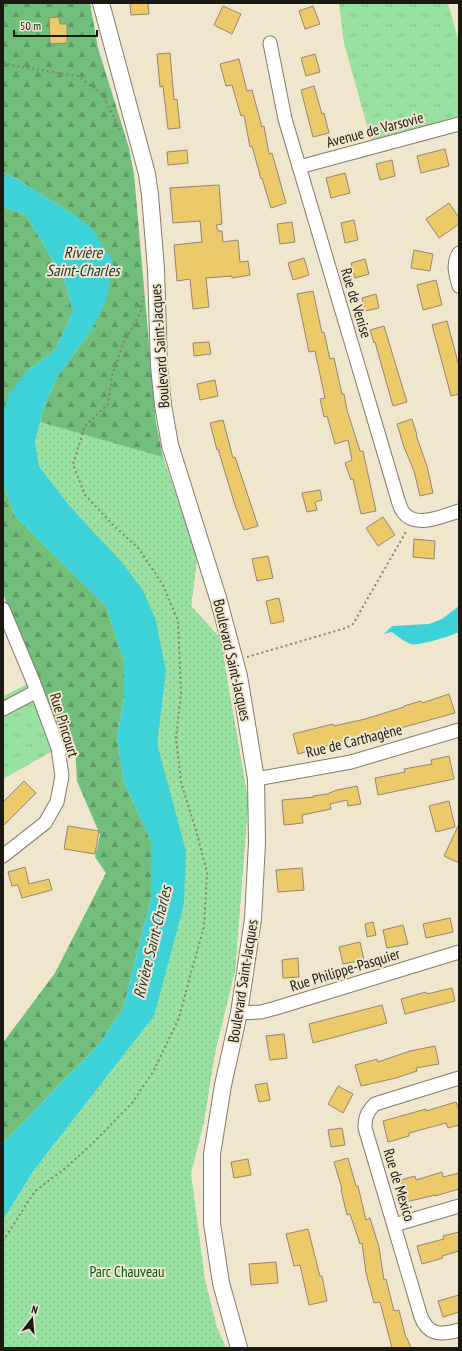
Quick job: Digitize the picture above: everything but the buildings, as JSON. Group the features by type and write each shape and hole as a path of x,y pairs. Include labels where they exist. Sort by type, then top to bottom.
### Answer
{"street":[{"name":"Boulevard Saint-Jacques","path":"101,3 148,174 156,269 159,366 163,405 170,445 218,598 234,660 256,779 257,843 253,919 240,1013 223,1085 212,1154 212,1224 221,1283 239,1348"},
{"name":"Rue de Venise","path":"270,43 285,119 299,167 398,500 403,512 410,518"},
{"name":"Avenue de Varsovie","path":"299,167 459,124"},
{"path":"459,253 456,258 455,266 455,273 459,286"},
{"path":"410,518 418,520 431,519 459,511"},
{"name":"Rue Pincourt","path":"3,610 37,691 58,748 62,776 57,802 46,823 3,856"},
{"path":"3,709 37,691"},
{"name":"Rue de Carthagène","path":"256,779 351,762 459,730"},
{"name":"Rue Philippe-Pasquier","path":"240,1013 261,1012 276,1008 459,952"},
{"name":"Rue de Mexico","path":"459,1078 384,1100 375,1104 368,1111 365,1119 365,1128 424,1325 430,1330 445,1334 459,1330"},
{"path":"394,1225 459,1206"}],"path":[{"path":"3,64 78,76 103,95 123,134"},
{"path":"3,165 3,183"},
{"path":"3,1241 35,1191 62,1171 93,1143 132,1103 153,1072 179,1018 204,927 206,872 197,834 181,782 176,738 180,693 178,621 163,585 139,549 112,524 85,495 73,464 85,426 108,404 112,376 123,344 140,311 144,289"},
{"path":"234,660 242,659 346,628 353,624 408,527 410,518"}],"green space":[{"path":"3,3 90,3 98,48 129,148 134,174 156,423 163,457 197,558 191,606 220,638 248,801 235,970 215,1052 203,1126 3,1220 154,1016 157,744 166,670 156,621 35,441 44,406 59,374 92,329 71,213 15,178 3,173"},
{"path":"339,3 448,3 459,42 459,124 373,147 344,43"},
{"path":"3,207 26,215 64,279 73,311 56,349 27,371 3,411"},
{"name":"Parc Chauveau","path":"40,422 163,457 197,558 191,606 220,638 248,801 235,970 215,1052 203,1126 191,1173 205,1280 217,1327 226,1348 3,1348 3,1220 34,1170 154,1016 186,852 157,744 166,670 156,621 143,591 123,564 69,505 39,466 35,441"},
{"path":"3,484 15,516 106,606 124,661 124,698 117,738 124,782 151,841 151,898 123,1009 100,1043 3,1143 3,1042 55,973 106,873 95,857 100,835 77,781 75,745 62,731 33,681 3,593"},
{"path":"33,681 58,748 3,779 3,696"}],"water":[{"name":"Rivière Saint-Charles","path":"3,173 15,178 90,226 113,261 107,298 92,329 59,374 44,406 35,441 39,466 69,505 123,564 143,591 156,621 166,671 157,744 186,852 184,904 154,1016 34,1170 3,1220 3,1143 100,1043 123,1009 151,898 151,841 124,782 117,738 124,698 124,661 106,606 15,516 3,484 3,411 9,394 27,371 56,349 73,311 64,279 26,215 3,207"},
{"path":"459,606 459,632 455,634 421,644 411,644 392,632 384,634 392,626 429,624 442,619"}]}
